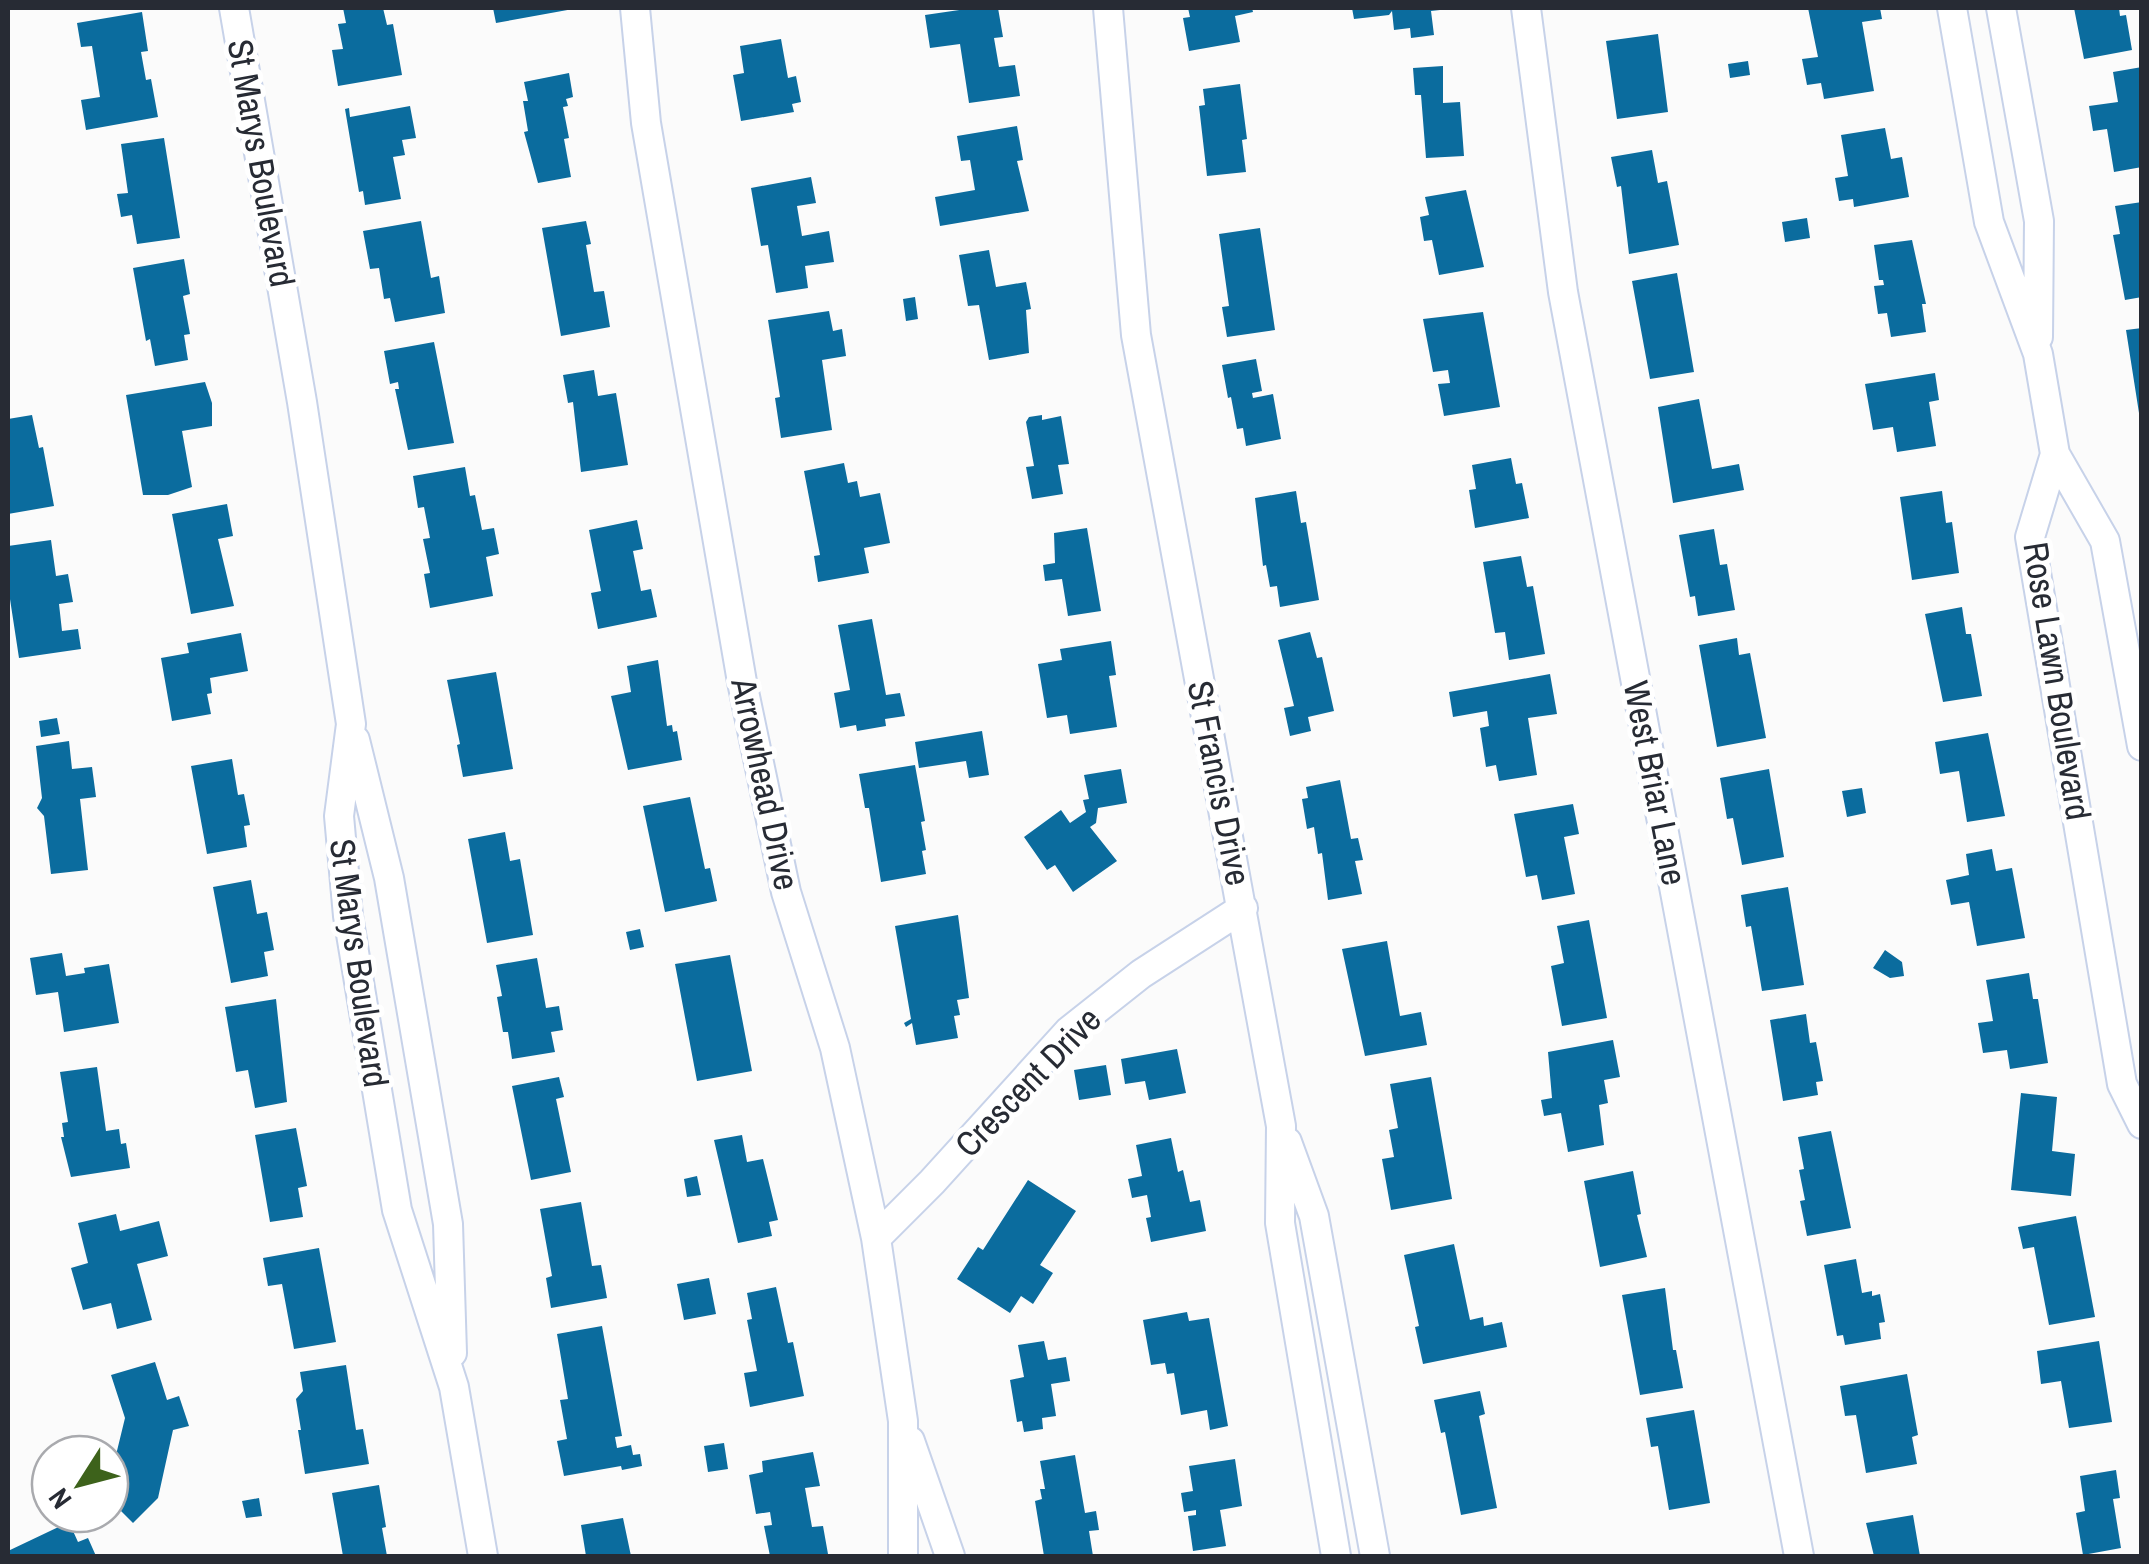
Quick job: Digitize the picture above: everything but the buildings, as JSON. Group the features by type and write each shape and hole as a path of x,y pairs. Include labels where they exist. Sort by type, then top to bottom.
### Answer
{"street":[{"name":"St Marys Boulevard","path":"234,8 302,402 350,724 338,816 348,916 397,1210 454,1387 482,1556"},
{"name":"Arrowhead Drive","path":"635,8 646,123 742,682 786,892 835,1048 876,1238 903,1421 904,1556"},
{"name":"St Francis Drive","path":"1108,8 1136,334 1281,1126 1280,1223 1336,1556"},
{"name":"West Briar Lane","path":"1526,8 1563,292 1799,1556"},
{"name":"Rose Lawn Boulevard","path":"1952,8 1989,222 2038,354 2055,454 2030,537 2122,1084 2142,1124"},
{"path":"2001,8 2039,221 2038,354"},
{"path":"2055,454 2105,541 2142,746"},
{"path":"350,724 389,878 448,1224 454,1387"},
{"name":"Crescent Drive","path":"876,1238 1069,1031 1140,974 1243,908"},
{"path":"1281,1126 1314,1216 1375,1556"},
{"path":"903,1421 950,1556"}]}
